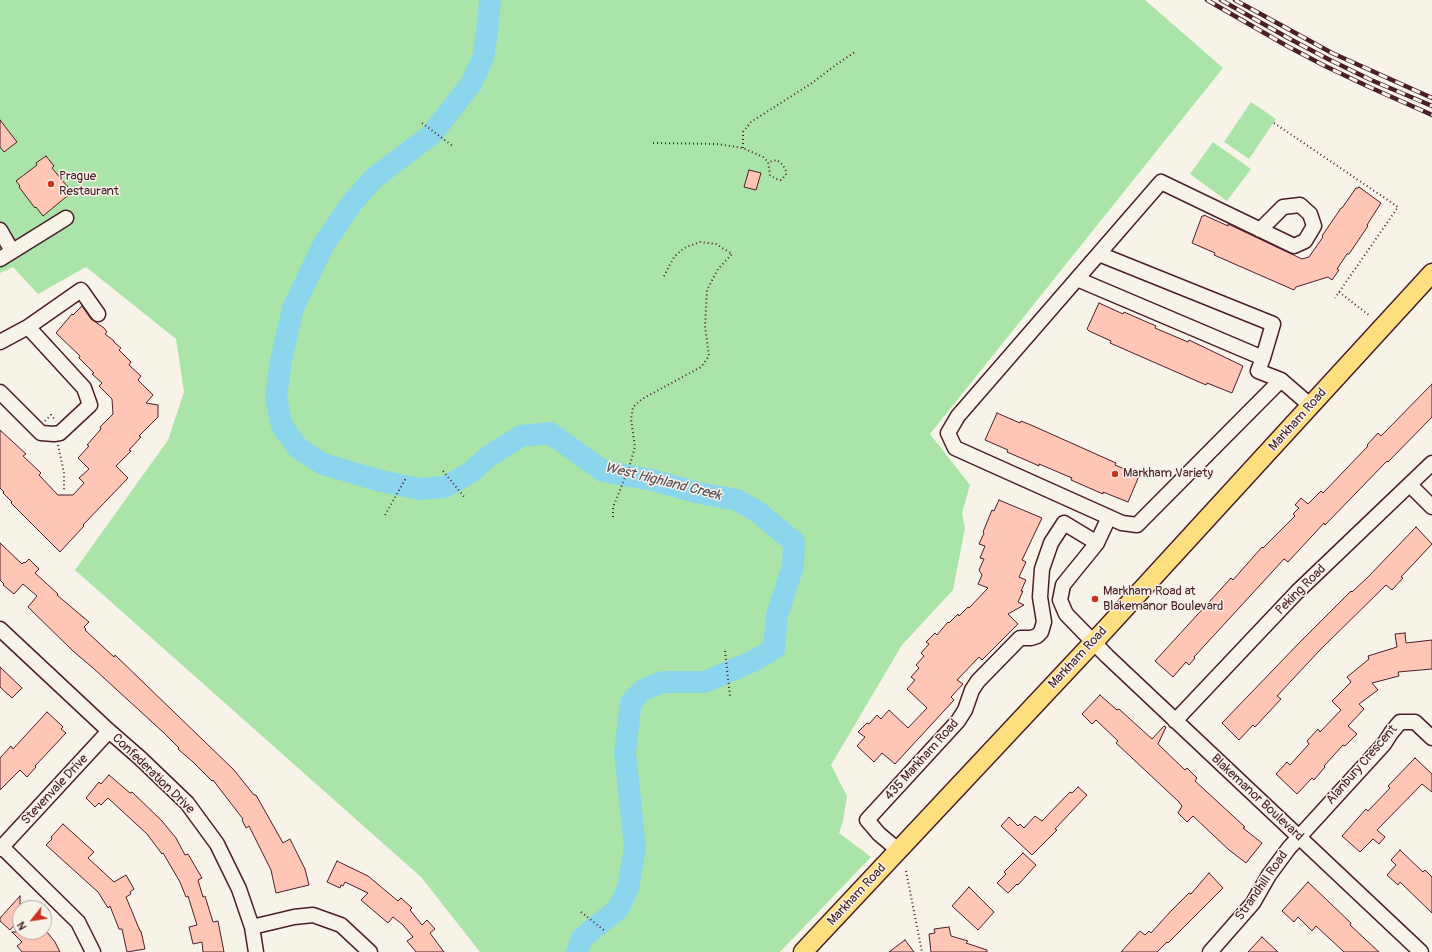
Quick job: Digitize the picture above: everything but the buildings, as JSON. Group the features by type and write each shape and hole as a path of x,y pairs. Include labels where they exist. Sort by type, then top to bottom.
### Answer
{"main road":[{"name":"Markham Road","path":"803,952 1093,643 1432,273"}],"street":[{"path":"1260,230 1161,182 958,416 948,433 955,448 1122,523 1137,525 1281,380"},
{"path":"0,259 66,218"},
{"path":"0,230 12,251"},
{"path":"1099,254 1273,324 1264,358 1258,371 1281,380 1311,406"},
{"path":"1077,279 1264,358"},
{"path":"0,342 28,327 80,290 98,314"},
{"path":"0,392 41,432 54,434 60,433 90,405 84,388 28,327"},
{"name":"Peking Road","path":"1175,721 1297,592 1410,486 1432,463"},
{"path":"1410,486 1432,507"},
{"path":"1093,643 1066,614 1060,600 1063,585 1097,543 1109,517"},
{"name":"435 Markham Road","path":"898,850 879,834 867,820 959,720 965,710 972,690 978,681 1020,638 1033,638 1042,630 1044,622 1040,593 1042,569 1051,543 1064,523 1097,543"},
{"name":"Confederation Drive","path":"0,629 140,758 187,804 213,838 226,860 239,889 252,927 256,952"},
{"name":"Blakemanor Boulevard","path":"1093,643 1421,952"},
{"name":"Alanbury Crescent","path":"1298,837 1384,744 1391,732 1400,722 1415,722 1432,738"},
{"name":"Stevenvale Drive","path":"1,848 109,731"},
{"name":"Strandhill Road","path":"1210,952 1254,903 1269,875 1298,837"},
{"path":"1,848 78,922 93,952"},
{"path":"252,927 294,917 313,915 341,925 370,952"}],"path":[{"path":"743,148 743,132 751,122 812,83 855,52"},
{"path":"422,123 454,147"},
{"path":"1274,123 1398,207 1335,298"},
{"path":"653,143 717,144 743,148 762,157 768,162 770,175 781,180 786,175 783,165 777,160 768,162"},
{"path":"613,517 613,507 629,468 635,447 631,419 633,407 642,399 701,367 709,356 705,326 707,290 718,269 732,254 716,244 700,242 684,248 674,257 663,278"},
{"path":"1339,292 1370,316"},
{"path":"54,434 60,450 63,465 64,492"},
{"path":"443,471 465,498"},
{"path":"385,514 406,478"},
{"path":"724,651 730,696"},
{"path":"906,871 922,952"},
{"path":"581,912 605,931"}],"green space":[{"path":"0,0 1145,0 1223,68 930,434 970,485 962,513 965,528 953,590 902,645 831,765 847,796 843,821 839,833 871,857 780,952 480,952 421,877 75,570 168,440 184,392 176,339 86,267 38,294 13,267 0,273"},
{"path":"1251,102 1276,119 1249,159 1224,142"},
{"path":"1213,142 1251,169 1227,201 1190,174"}],"waterway":[{"name":"West Highland Creek","path":"490,0 483,58 471,84 431,135 374,178 351,204 324,244 293,308 281,360 276,398 282,426 298,448 323,464 377,480 419,489 445,487 470,473 489,456 521,436 550,433 603,471 652,480 699,493 737,500 759,513 794,542 793,566 777,615 774,649 753,661 705,682 663,682 643,690 631,702 625,752 635,848 628,888 618,909 582,938 577,952"}],"railway":[{"path":"1207,0 1325,66 1432,115"},
{"path":"1221,0 1328,59 1371,80 1432,106"},
{"path":"1235,0 1332,53 1432,98"}],"place":[{"name":"Prague Restaurant","path":"51,184"},
{"name":"Markham Variety","path":"1115,474"},
{"name":"Markham Road at Blakemanor Boulevard","path":"1095,599"}]}
